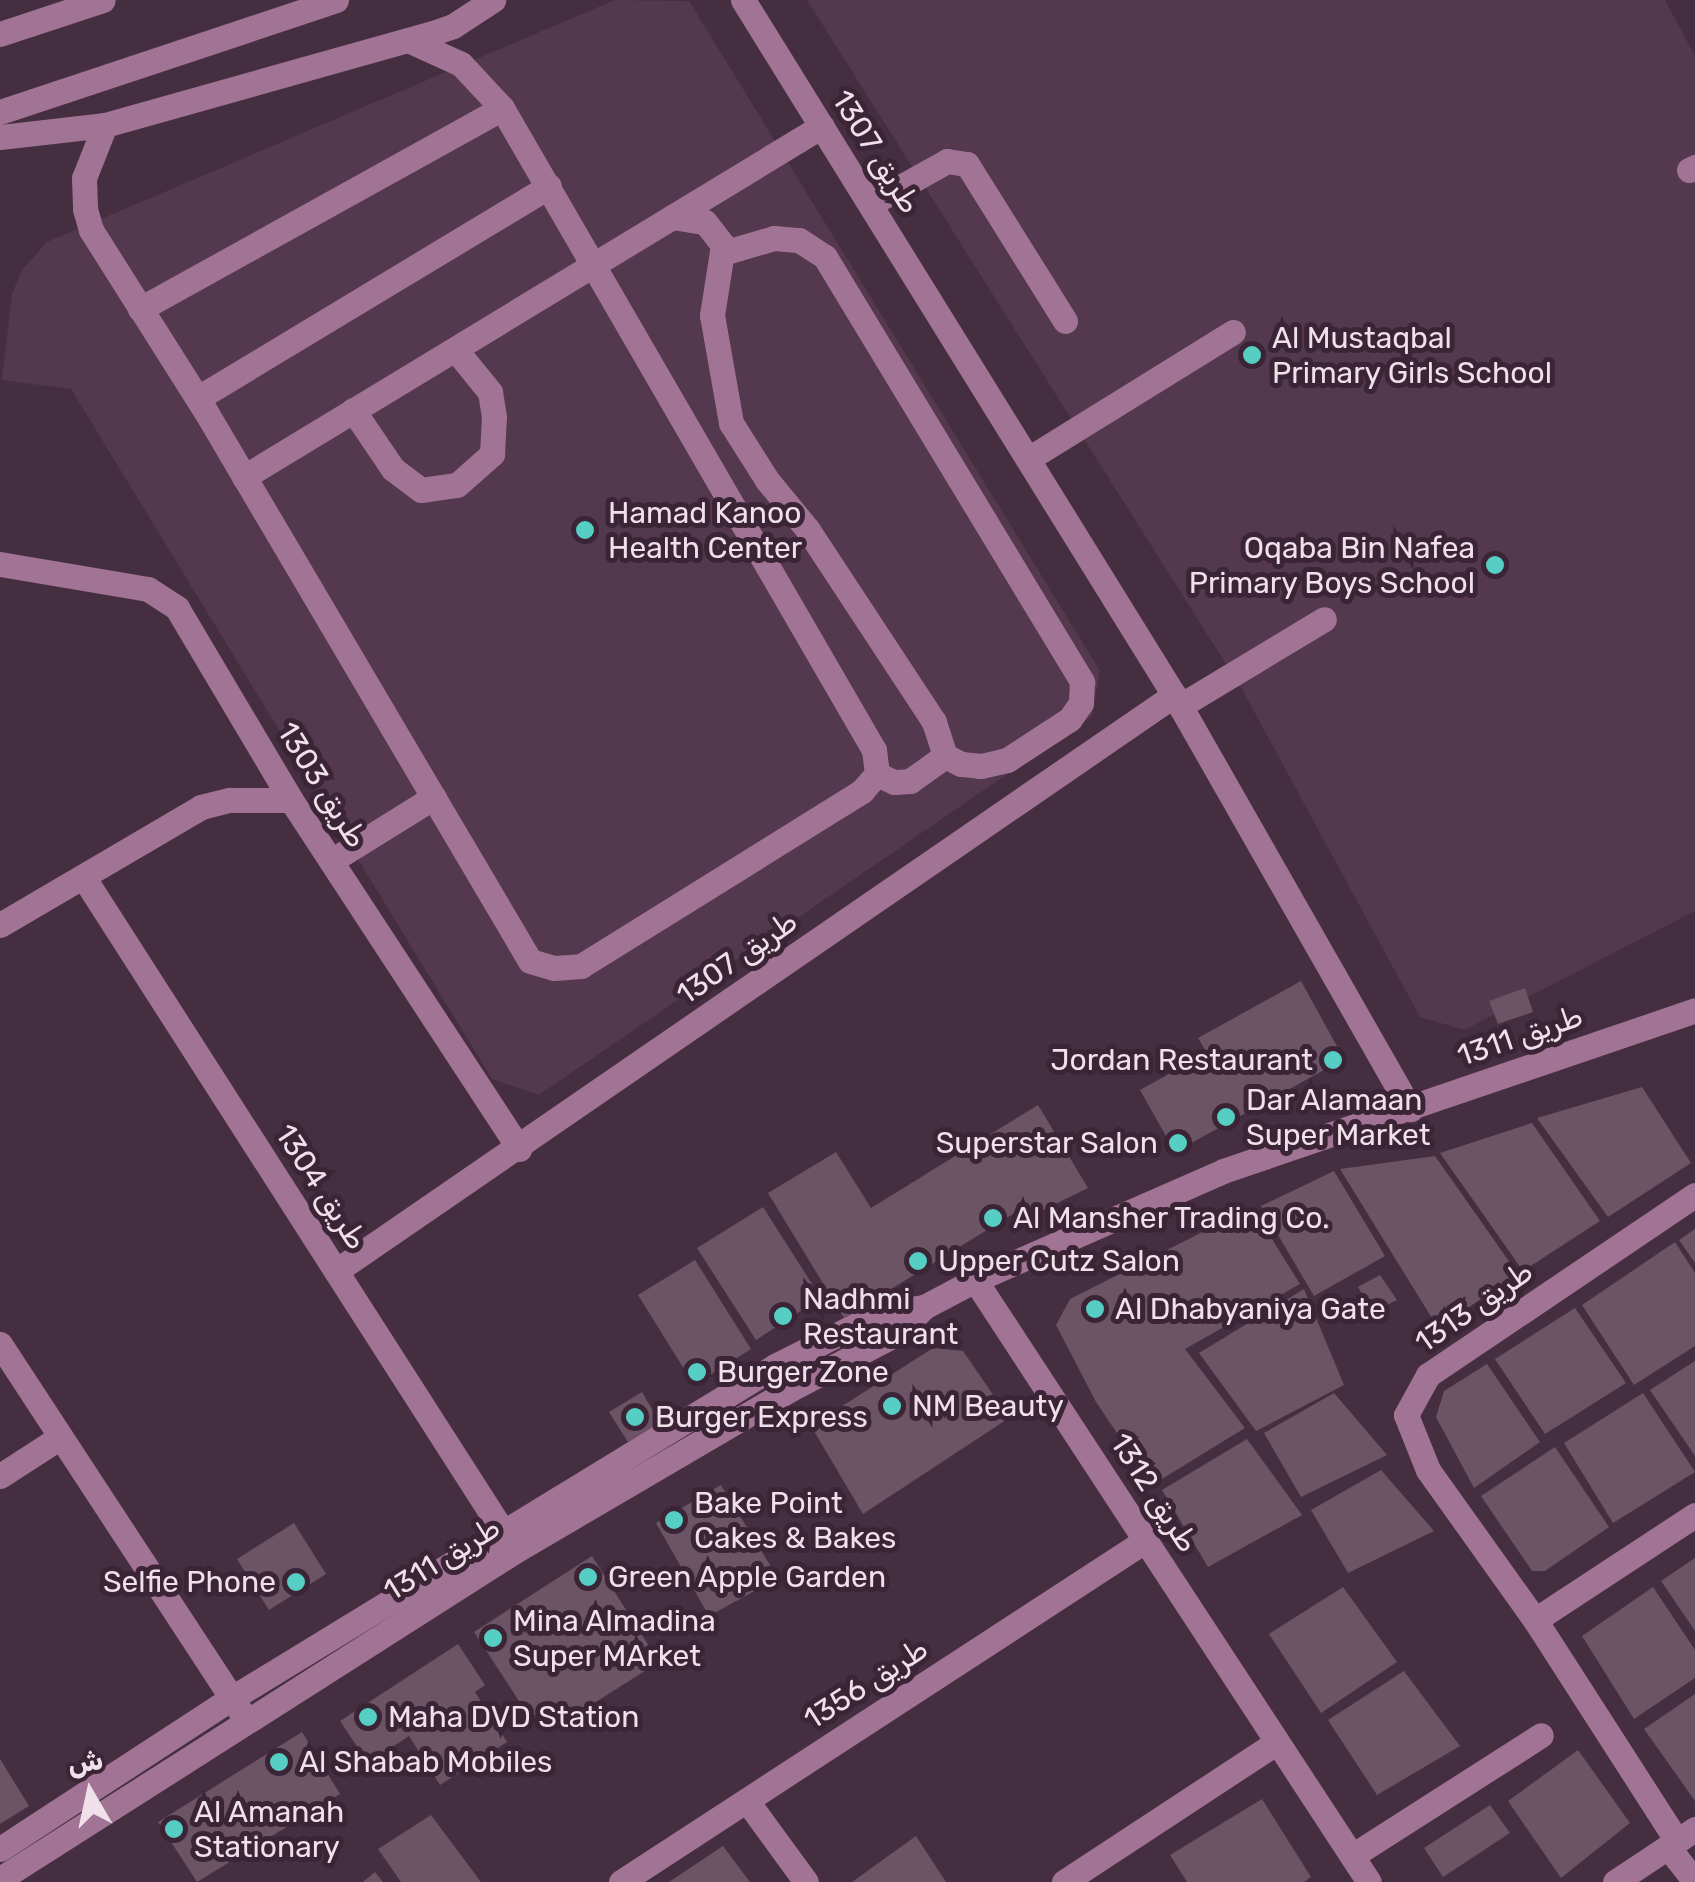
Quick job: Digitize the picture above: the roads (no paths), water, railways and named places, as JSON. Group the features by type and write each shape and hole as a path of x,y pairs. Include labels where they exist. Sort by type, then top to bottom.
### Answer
{"street":[{"path":"0,34 103,0"},
{"path":"0,112 336,0"},
{"path":"0,138 105,125 454,26 493,0"},
{"name":"طريق 1307","path":"744,0 1177,700 1410,1109"},
{"path":"408,40 460,64 502,108 874,750 878,774"},
{"path":"140,309 502,108"},
{"path":"105,125 84,178 85,209 92,230 198,398 530,961 554,968 580,966 862,791 878,774"},
{"path":"244,476 822,126"},
{"path":"0,150 27,137"},
{"path":"870,204 947,161 967,164 1064,321"},
{"path":"198,398 549,186"},
{"path":"672,217 705,222 717,234 724,253 712,315 732,423 766,480 808,530 934,722 946,756 961,764 981,766 1007,760 1070,719 1081,704 1082,682 825,258 799,240 774,238 724,253"},
{"path":"1028,459 1233,332"},
{"path":"354,410 393,469 421,490 457,485 492,454 494,418 490,392 455,348"},
{"name":"طريق 1303","path":"0,564 148,589 178,608 291,800 519,1149"},
{"path":"1177,700 1324,619"},
{"name":"طريق 1307","path":"336,1271 1177,700"},
{"path":"878,774 894,782 910,781 946,756"},
{"path":"331,861 434,797"},
{"path":"0,925 84,878 166,824 201,807 230,800 291,800"},
{"name":"طريق 1304","path":"84,878 502,1530"},
{"name":"طريق 1311","path":"0,1878 515,1550 789,1390 898,1333 924,1307 975,1280 1222,1171 1695,1010"},
{"name":"طريق 1313","path":"1691,1876 1680,1839 1536,1620 1428,1470 1406,1415 1428,1374 1695,1195"},
{"name":"طريق 1312","path":"975,1280 1369,1882"},
{"name":"طريق 1311","path":"0,1849 232,1698 775,1366 880,1313 924,1307"},
{"path":"0,1344 246,1721"},
{"path":"0,1476 59,1438"},
{"path":"1536,1620 1695,1515"},
{"name":"طريق 1356","path":"621,1882 1146,1540"},
{"path":"1352,1856 1542,1735"},
{"path":"1064,1882 1278,1742"},
{"path":"747,1801 806,1882"},
{"path":"1615,1882 1680,1839"}],"place":[{"name":"Al Mustaqbal Primary Girls School","path":"1252,355"},
{"name":"Hamad Kanoo Health Center","path":"585,530"},
{"name":"Oqaba Bin Nafea Primary Boys School","path":"1495,565"},
{"name":"Jordan Restaurant","path":"1333,1060"},
{"name":"Dar Alamaan Super Market","path":"1226,1117"},
{"name":"Superstar Salon","path":"1178,1143"},
{"name":"Al Mansher Trading Co.","path":"993,1218"},
{"name":"Upper Cutz Salon","path":"918,1261"},
{"name":"Al Dhabyaniya Gate","path":"1095,1309"},
{"name":"Nadhmi Restaurant","path":"783,1316"},
{"name":"Burger Zone","path":"697,1372"},
{"name":"NM Beauty","path":"892,1406"},
{"name":"Burger Express","path":"635,1417"},
{"name":"Bake Point Cakes & Bakes","path":"674,1520"},
{"name":"Green Apple Garden","path":"588,1577"},
{"name":"Selfie Phone","path":"296,1582"},
{"name":"Mina Almadina Super MArket","path":"493,1638"},
{"name":"Maha DVD Station","path":"368,1717"},
{"name":"Al Shabab Mobiles","path":"279,1762"},
{"name":"Al Amanah Stationary","path":"174,1829"}]}
